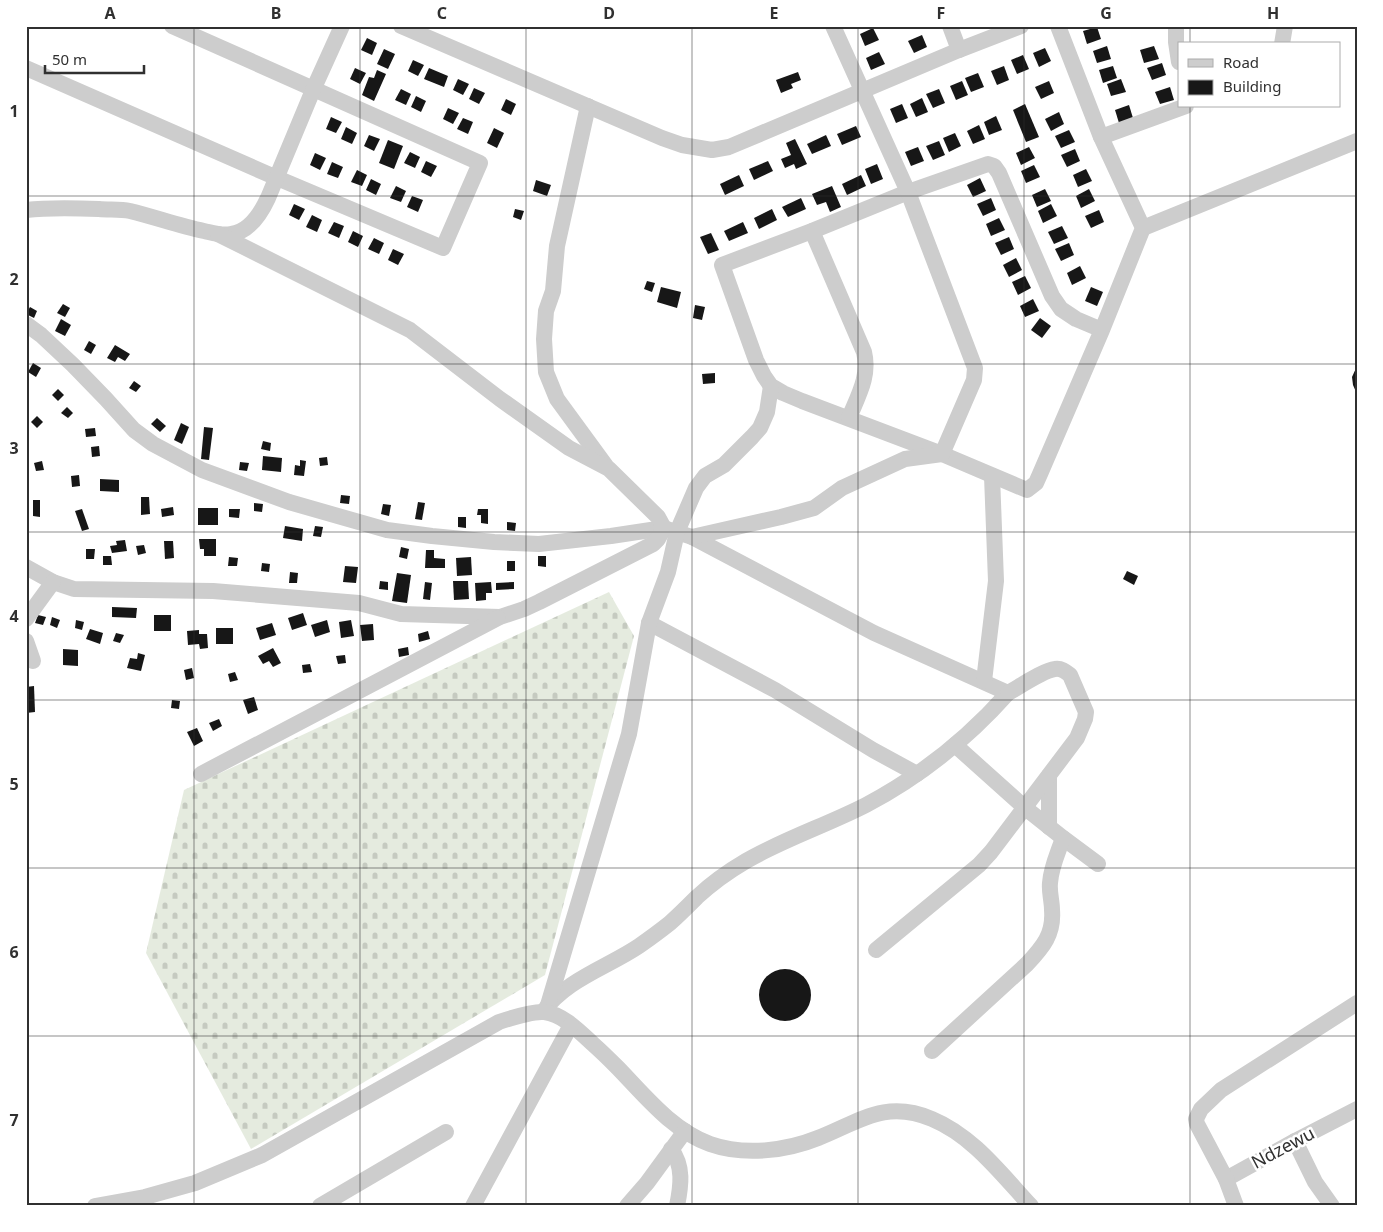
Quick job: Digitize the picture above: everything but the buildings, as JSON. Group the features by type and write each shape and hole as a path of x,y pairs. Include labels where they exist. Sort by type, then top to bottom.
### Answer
{"street":[{"path":"26,68 277,178 443,248 480,163 172,26"},
{"path":"26,210 60,208 128,211 218,234 241,232 262,210 342,26"},
{"path":"401,26 662,138 682,145 712,150 729,147 959,50 1021,26"},
{"path":"833,26 908,192 974,368 974,380 942,454"},
{"path":"950,26 959,50"},
{"path":"1058,26 1102,137 1143,228"},
{"path":"1176,26 1178,55"},
{"path":"1282,42 1284,26"},
{"path":"588,106 557,246 553,291 546,311 545,364 546,372 557,399 609,469 658,517 678,532 874,633 1008,693"},
{"path":"1102,137 1181,108"},
{"path":"1102,330 1076,319 1061,309 1052,296 999,173 994,166 988,164 908,192 722,265 756,360 764,376 772,386 783,393 942,454 1027,490 1036,483 1102,330 1143,228 1357,141"},
{"path":"812,231 867,363 865,380 849,418"},
{"path":"218,234 410,330 500,399 569,448 609,469"},
{"path":"26,324 41,335 73,365 134,430 153,444 202,470 289,502 387,530 494,542 540,544 611,536 678,532 781,517 814,508 842,488 905,459 942,454"},
{"path":"545,1008 629,734 649,623 668,572 678,532 696,488 705,476 724,465 760,428 767,412 772,386"},
{"path":"984,682 996,581 992,476"},
{"path":"201,774 500,617 538,602 653,544 658,539 678,532"},
{"path":"26,567 53,582 74,589 213,591 359,603 401,614 500,617"},
{"path":"26,619 53,582"},
{"path":"649,623 775,690 873,750 918,774"},
{"path":"26,641 33,661"},
{"path":"94,1206 145,1197 195,1183 254,1158 500,1022 545,1008 580,980 623,957 658,933 715,882 746,861 865,805 892,790 918,774 955,745 1008,693 1054,669 1065,671 1070,675 1086,712 1077,738 991,852 979,865 961,882 876,950"},
{"path":"955,745 1024,808 1098,864"},
{"path":"1049,776 1049,827"},
{"path":"932,1051 1027,964 1048,938 1052,921 1049,884 1063,838"},
{"path":"1234,1201 1226,1179 1197,1124 1196,1119 1201,1109 1221,1090 1357,1003"},
{"path":"545,1008 571,1024 617,1066 659,1111 693,1137 733,1150 777,1149 817,1138 867,1116 901,1111 918,1114 950,1128 966,1140 982,1154 1030,1206"},
{"path":"473,1206 571,1024"},
{"name":"Ndzewu","path":"1226,1179 1357,1109"},
{"path":"627,1206 647,1183 685,1131"},
{"path":"320,1206 446,1132"},
{"path":"1295,1141 1315,1182 1332,1206"},
{"path":"672,1149 677,1156 680,1166 680,1191 677,1206"}],"green space":[{"path":"609,592 634,636 545,975 251,1149 146,953 184,790"}]}
